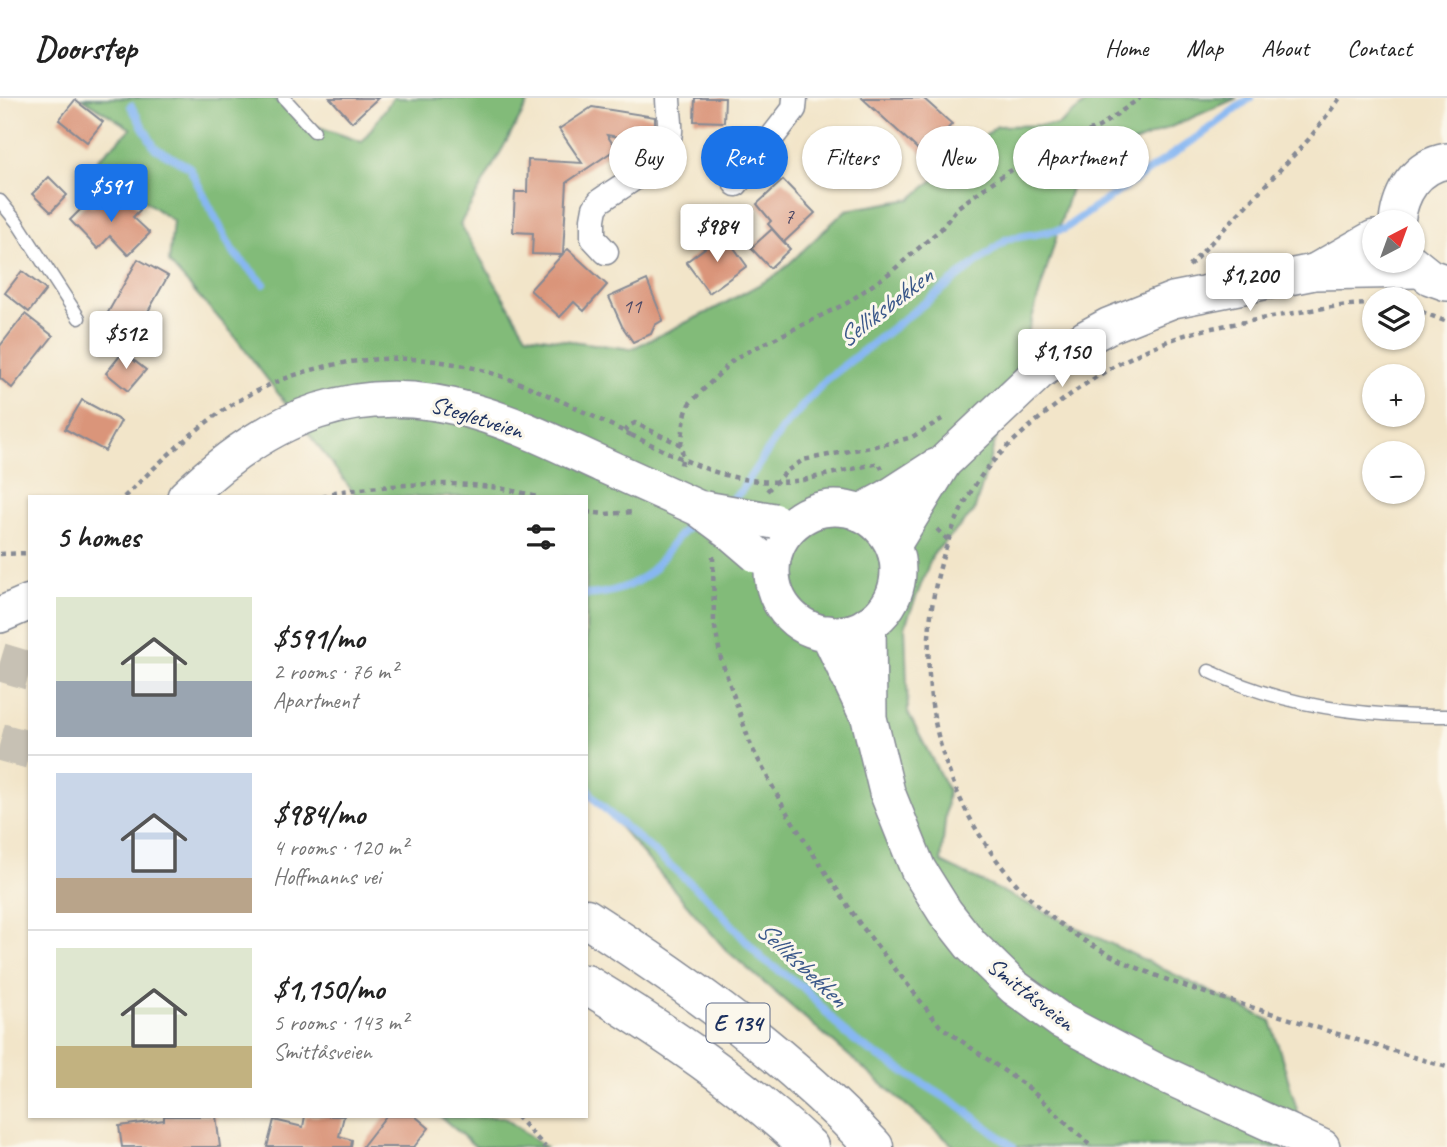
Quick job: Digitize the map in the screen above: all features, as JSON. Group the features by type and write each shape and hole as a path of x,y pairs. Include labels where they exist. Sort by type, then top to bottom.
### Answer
{"highway":[{"name":"E 134","path":"588,919 665,970 741,1026 830,1101 874,1147"},
{"name":"E 134","path":"588,985 713,1068 753,1098 809,1147"}],"main road":[{"path":"1398,210 1404,191 1414,178 1427,168 1447,161"},
{"path":"1314,272 1362,245"},
{"path":"892,545 944,462 1039,372 1086,338 1108,326 1173,300 1314,272 1362,272"},
{"name":"Stegletveien","path":"187,495 232,456 295,419 336,406 377,400 425,401 475,411 522,429 698,508 729,531 764,563"},
{"path":"859,513 944,462"},
{"name":"Stegletveien","path":"698,508 777,513"},
{"path":"825,508 848,509 859,513 879,526 892,545 898,571 893,595 886,607 868,624 856,630 828,633 806,627 788,613 776,593 764,563 777,545 777,513 802,517 825,508"},
{"path":"0,588 28,592"},
{"path":"0,615 28,603"},
{"name":"Smittåsveien","path":"868,624 869,719"},
{"name":"Smittåsveien","path":"828,633 869,719 887,792 918,869 945,912 991,967 1036,1004 1090,1038 1322,1147"}],"street":[{"path":"606,251 593,238 595,208 600,201 651,165 661,154 670,134 668,98"},
{"path":"781,126 794,109 795,98"}],"lane":[{"path":"284,98 314,131"},
{"path":"0,201 17,222 79,318"},
{"path":"1209,671 1250,688 1340,711 1447,716"}],"path":[{"path":"677,473 683,457 681,445 689,404 735,358 847,303 891,272 941,229 958,207 997,179 1043,151 1099,127 1140,98"},
{"path":"1181,274 1309,139 1340,98"},
{"path":"1362,305 1324,307 1183,335 1102,372 1058,402 997,457 976,484 961,513 949,541 935,590 929,632 929,677 935,723 946,765 968,816 1002,868 1049,916 1086,942 1143,971 1219,998 1447,1067"},
{"path":"1425,313 1447,322"},
{"path":"777,513 788,470 803,460 902,440 930,428 946,416"},
{"path":"681,445 635,423 629,426 628,433 721,475 770,483 803,480 879,463"},
{"path":"328,495 419,483 498,488 528,495"},
{"path":"588,512 614,514 645,511"},
{"path":"713,544 714,622 721,659 751,746 784,808 860,924 940,1026 1030,1088 1092,1147"},
{"path":"705,549 713,555"},
{"path":"0,554 28,553"},
{"path":"518,1118 545,1147"}],"green space":[{"path":"82,98 273,98 302,121 362,142 393,98 531,98 460,224 526,335 631,349 777,275 846,210 911,199 923,189 999,189 997,126 1058,125 1092,98 1237,98 1149,136 1149,126 1013,126 1013,189 1071,189 974,512 933,554 905,626 908,713 948,790 941,862 1271,1021 1308,1147 955,1147 726,950 588,790 588,495 355,495 232,333 169,263 173,221 93,164 131,129"},
{"path":"442,1118 504,1118 545,1147 476,1147"}],"building":[{"path":"330,98 378,98 352,122"},
{"path":"695,98 725,98 724,122 694,121"},
{"path":"862,98 923,98 952,124 916,126 916,148 902,135 902,126 892,126"},
{"path":"75,100 103,122 87,142 59,120"},
{"path":"592,107 655,117 655,126 609,126 609,154 567,182 563,253 568,249 607,285 584,311 574,302 560,317 530,290 562,255 532,254 533,233 513,232 515,192 527,192 528,160 582,163 559,129"},
{"path":"49,177 67,195 51,212 32,194"},
{"path":"788,185 815,213 784,242 768,224 771,221 757,204 773,189 788,189"},
{"path":"125,195 140,210 133,217 150,233 128,255 110,236 98,249 70,220 88,202 92,207 100,199 110,210"},
{"path":"772,229 790,249 770,268 751,248"},
{"path":"724,234 747,266 709,293 686,262"},
{"path":"138,259 168,276 136,333 106,316"},
{"path":"22,271 46,290 29,312 5,293"},
{"path":"647,280 663,320 655,325 651,334 633,342 622,326 609,297"},
{"path":"25,314 53,336 12,388 0,378 0,346"},
{"path":"123,352 146,370 128,391 106,373"},
{"path":"82,400 121,421 105,451 65,429"},
{"path":"216,1118 220,1147 122,1147 119,1126 164,1120"},
{"path":"305,1118 344,1118 339,1136 352,1140 351,1147 267,1147 274,1120 303,1127"},
{"path":"384,1118 417,1118 429,1128 414,1147 362,1147"}],"waterway":[{"name":"Selliksbekken","path":"728,503 741,491 782,429 827,379 1007,239 1064,229 1250,98"},
{"path":"131,106 155,148 189,167 233,252 264,284"},
{"name":"Selliksbekken","path":"588,595 613,591 639,580 653,569 684,530 698,520"},
{"name":"Selliksbekken","path":"588,788 609,813 708,898 762,959 803,987 845,1033 958,1105 1013,1147"}],"tunnel":[{"path":"0,662 28,670"},
{"path":"0,742 28,749"}]}
